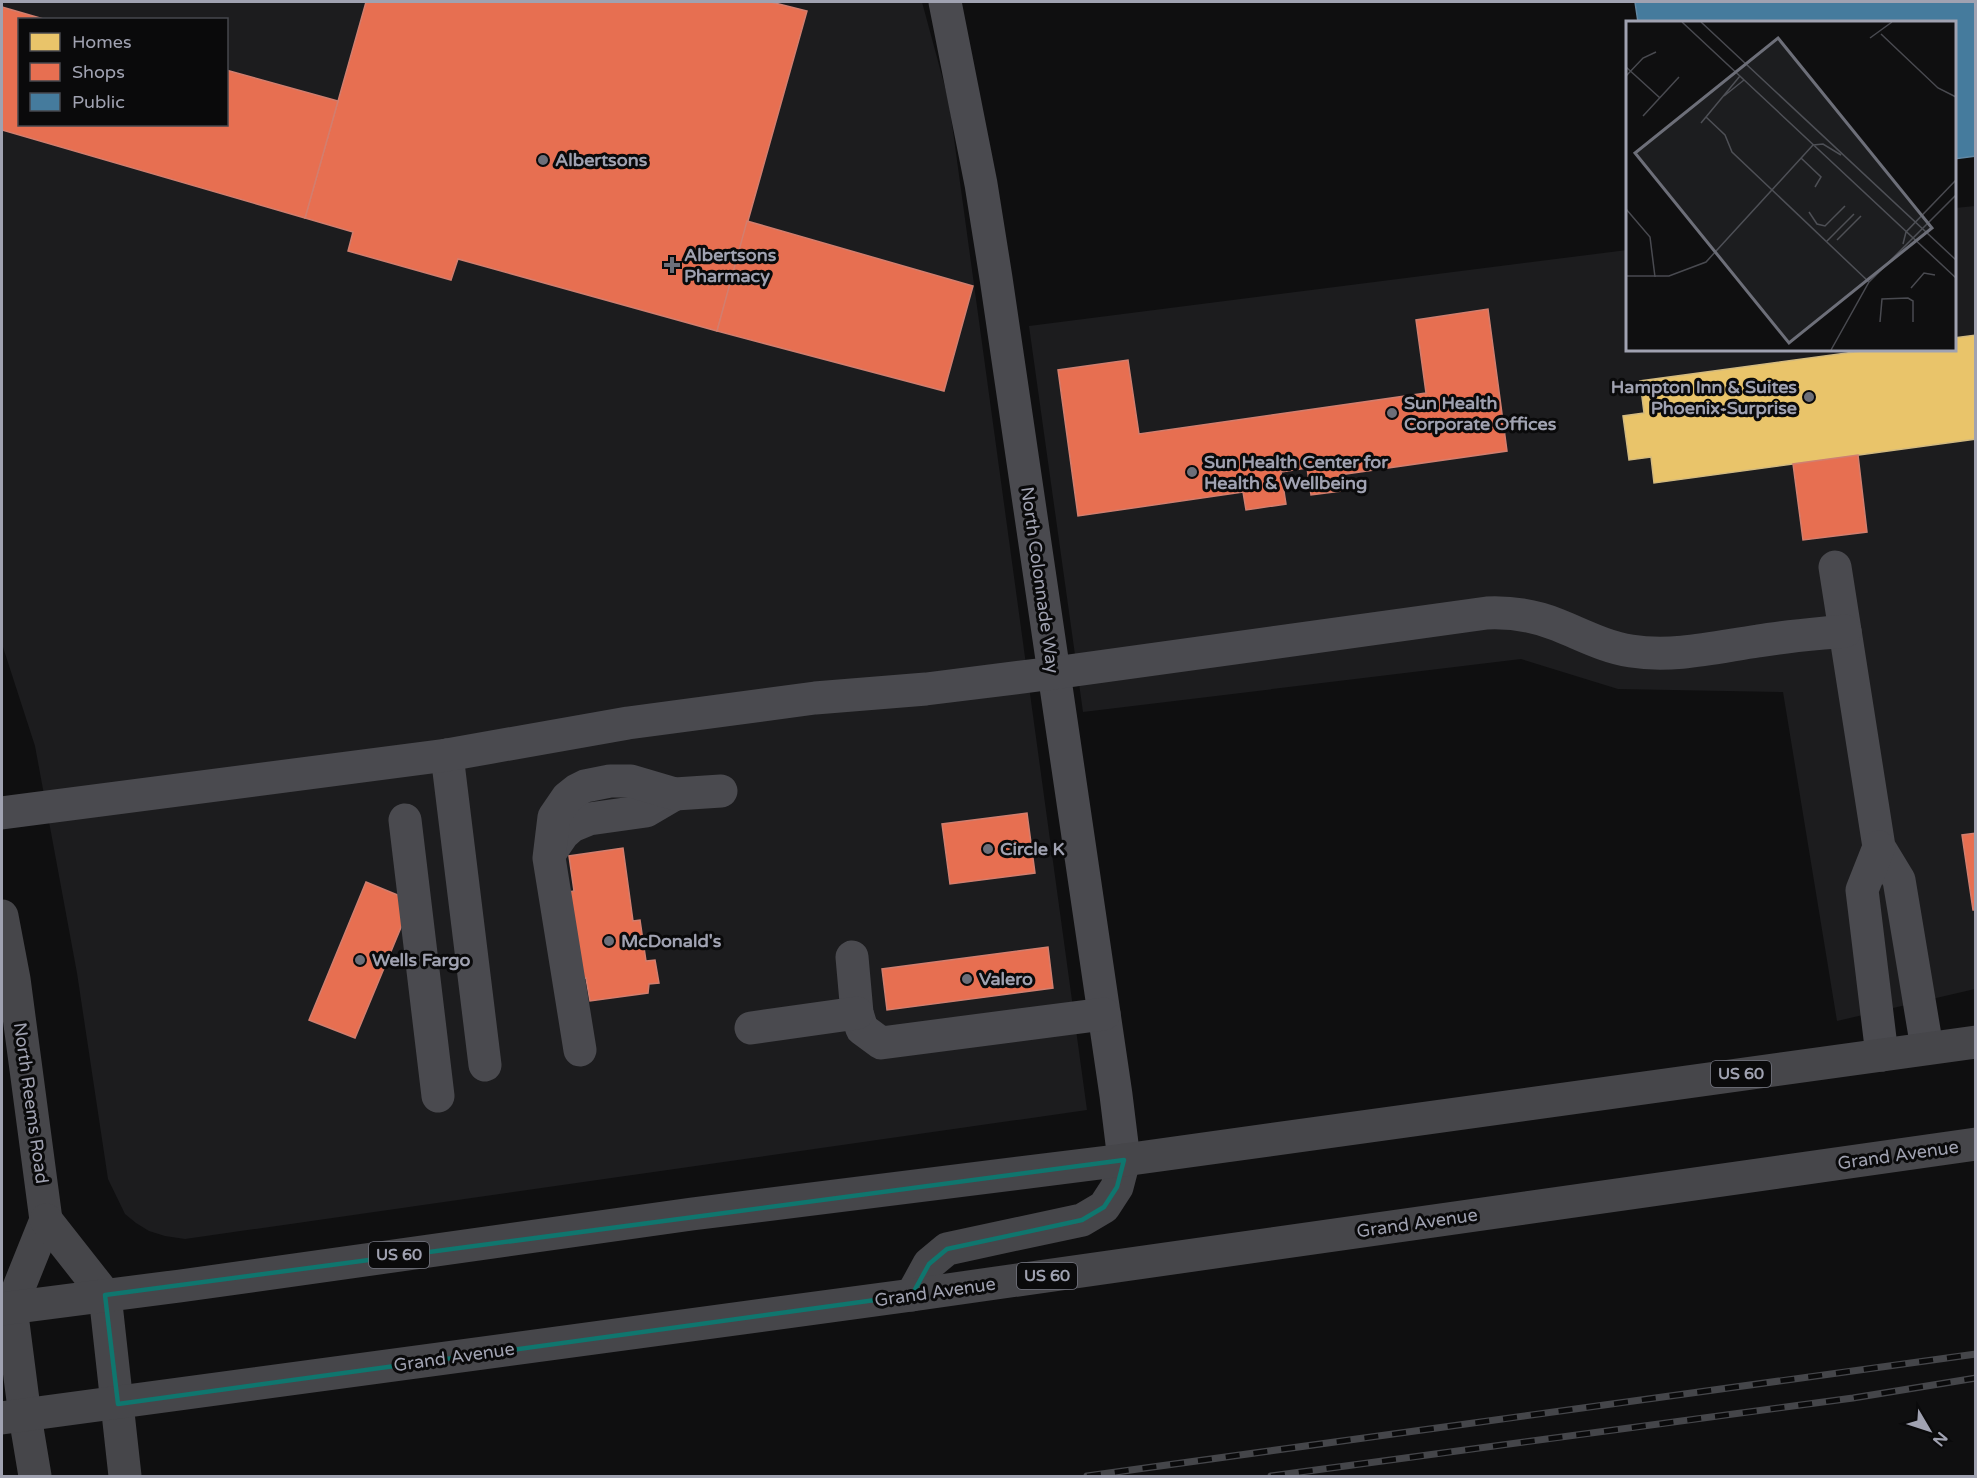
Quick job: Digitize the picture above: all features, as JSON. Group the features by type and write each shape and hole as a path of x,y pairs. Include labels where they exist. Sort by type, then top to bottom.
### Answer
{"main road":[{"name":"North Reems Road","path":"2,916 14,979 46,1220 6,1308 18,1365 13,1417 35,1476"},
{"name":"US 60","path":"6,1308 692,1214 1124,1160 1976,1042"},
{"name":"Grand Avenue","path":"13,1417 912,1295 1976,1144"},
{"path":"912,1295 929,1264 947,1249 1082,1220 1104,1207 1118,1187 1124,1160"},
{"path":"46,1220 105,1295 125,1476"}],"street":[{"name":"North Colonnade Way","path":"945,2 981,184 996,278 1124,1160"},
{"path":"1835,567 1879,847 1899,879 1927,1048"},
{"path":"2,813 447,755 628,723 815,698 926,689 1054,673 1487,613 1509,612 1526,616 1557,625 1598,644 1633,652 1692,651 1767,639 1845,631"},
{"path":"447,755 486,1065"},
{"path":"580,1050 549,858 552,850 554,817 567,798 585,786 610,781 631,781 675,794 721,791"},
{"path":"405,820 438,1096"},
{"path":"1879,847 1862,890 1882,1054"},
{"path":"852,957 857,1014 862,1029 881,1043 1104,1014"},
{"path":"751,1028 857,1014"}],"highlighted area":[{"path":"1124,1160 1117,1187 1104,1207 1082,1220 947,1249 929,1264 912,1295 118,1404 105,1295"}],"shaded area":[{"path":"2,2 922,2 949,102 1087,1110 185,1239 149,1231 125,1214 108,1179 77,973 35,746 2,644"},
{"path":"1975,206 1975,989 1837,1021 1783,692 1618,689 1521,659 1083,712 1029,326 1626,250 1626,351 1956,351 1956,208"}],"building: Homes":[{"name":"Hampton Inn & Suites Phoenix-Surprise","path":"1976,335 1976,439 1654,483 1651,457 1629,460 1623,416 1644,413 1640,381 1862,351 1956,351 1956,338"}],"building: Shops":[{"name":"Albertsons","path":"366,2 771,2 807,11 717,331 458,259 451,280 348,251 353,232 305,218"},
{"path":"2,7 40,18 18,18 18,126 228,126 228,71 338,101 305,218 2,130"},
{"path":"747,221 973,286 944,391 717,331"},
{"name":"Sun Health Corporate Offices","path":"1488,309 1507,451 1339,475 1341,491 1311,495 1307,468 1281,472 1286,504 1246,510 1243,492 1078,516 1058,370 1128,360 1139,434 1426,393 1416,320"},
{"path":"1858,455 1867,532 1803,540 1793,464"},
{"name":"Circle K","path":"1027,813 1035,873 950,884 942,824"},
{"path":"1976,833 1976,910 1973,910 1962,835"},
{"name":"McDonald's","path":"623,848 633,921 640,920 646,961 655,960 659,983 649,984 648,993 590,1001 586,978 581,979 568,892 574,891 569,856"},
{"name":"Wells Fargo","path":"366,882 412,901 355,1038 309,1020"},
{"name":"Valero","path":"1048,947 1053,988 887,1010 882,969"}],"building: Public":[{"path":"1635,2 1976,2 1976,156 1956,159 1956,21 1638,21"}],"railway":[{"path":"1087,1476 1976,1354"},
{"path":"1271,1476 1853,1398 1976,1378"}],"place":[{"name":"Albertsons","path":"543,160"},
{"name":"Albertsons Pharmacy","path":"672,265"},
{"name":"Hampton Inn & Suites Phoenix-Surprise","path":"1809,397"},
{"name":"Sun Health Corporate Offices","path":"1392,413"},
{"name":"Sun Health Center for Health & Wellbeing","path":"1192,472"},
{"name":"Circle K","path":"988,849"},
{"name":"McDonald's","path":"609,941"},
{"name":"Wells Fargo","path":"360,960"},
{"name":"Valero","path":"967,979"}]}
